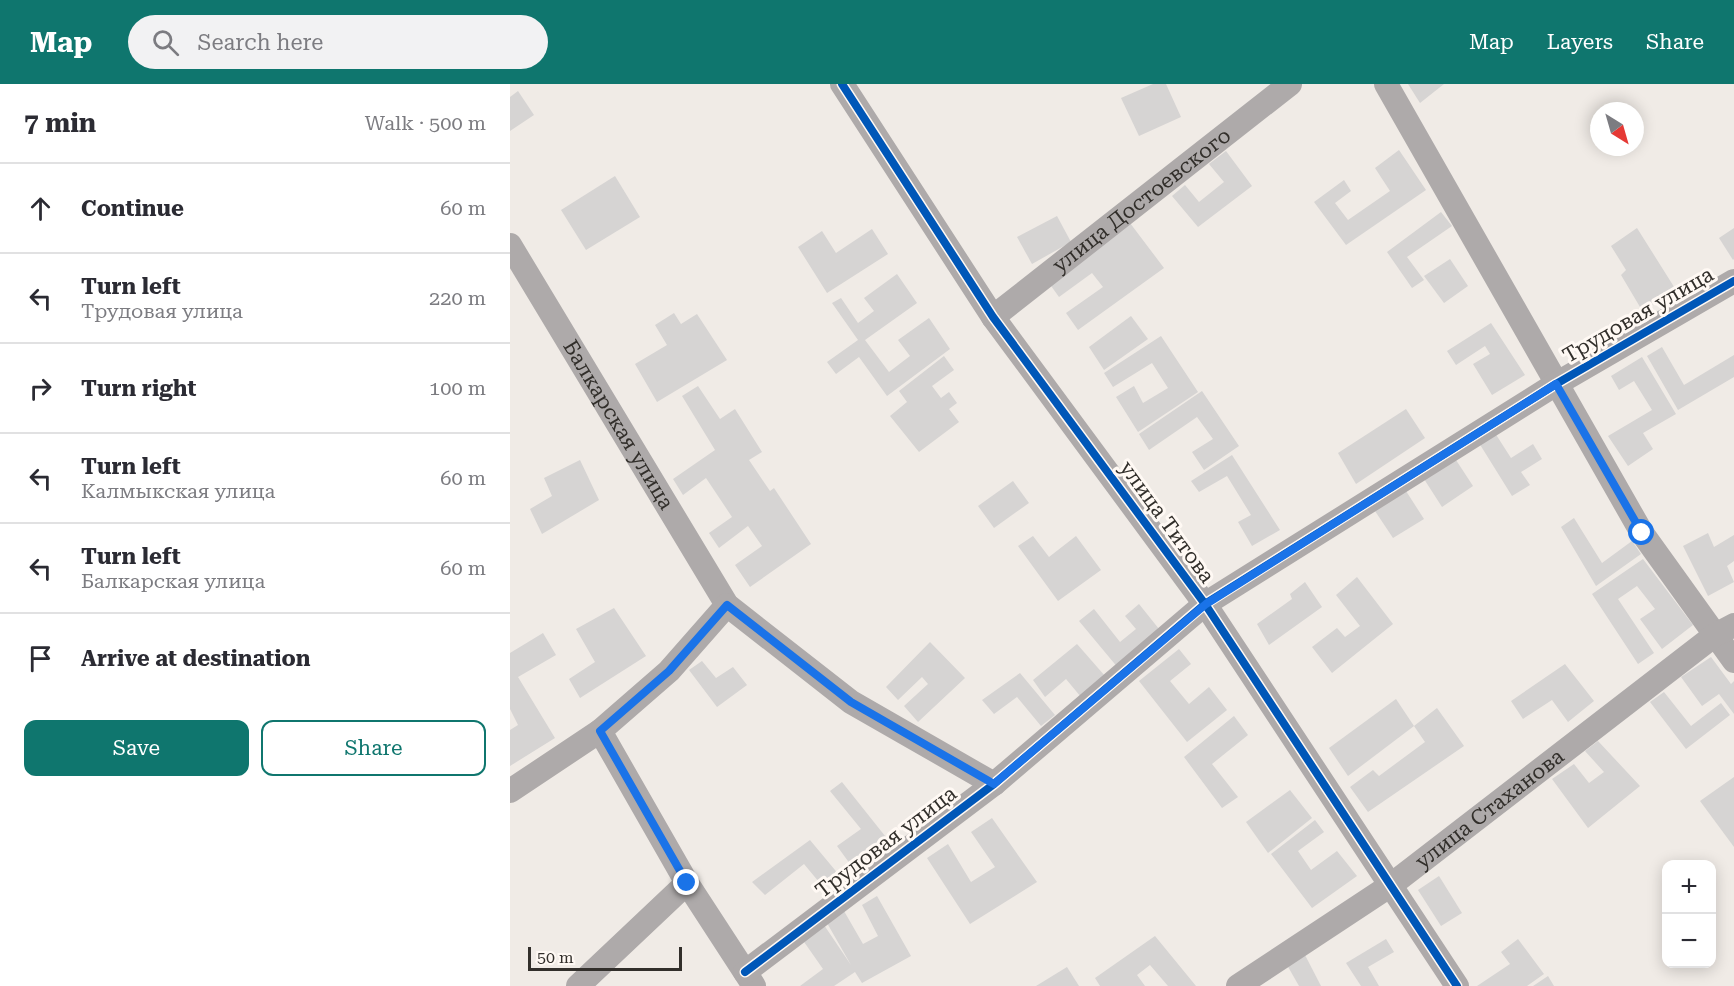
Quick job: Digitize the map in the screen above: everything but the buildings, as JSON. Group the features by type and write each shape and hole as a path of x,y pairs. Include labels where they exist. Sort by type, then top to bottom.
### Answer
{"street":[{"name":"улица Титова","path":"842,84 993,317 1206,604 1457,986"},
{"name":"улица Достоевского","path":"993,317 1290,84"},
{"path":"1386,84 1642,533 1725,630 1734,661"},
{"name":"Балкарская улица","path":"510,246 727,605"},
{"name":"Трудовая улица","path":"750,979 994,784 1206,604 1556,384 1734,281"},
{"path":"510,791 600,731 669,671 727,605 851,702 994,784"},
{"name":"улица Стаханова","path":"1238,986 1391,885 1725,630"},
{"path":"600,731 687,883 750,979"},
{"path":"578,986 687,883"}],"cycle path":[{"path":"842,84 993,317 1205,604 1457,986"},
{"path":"745,972 994,784 1205,604 1556,384 1734,281"}],"route":[{"path":"687,883 600,731 669,671 727,605 851,702 994,784 1206,604 1556,384 1642,533"}]}
